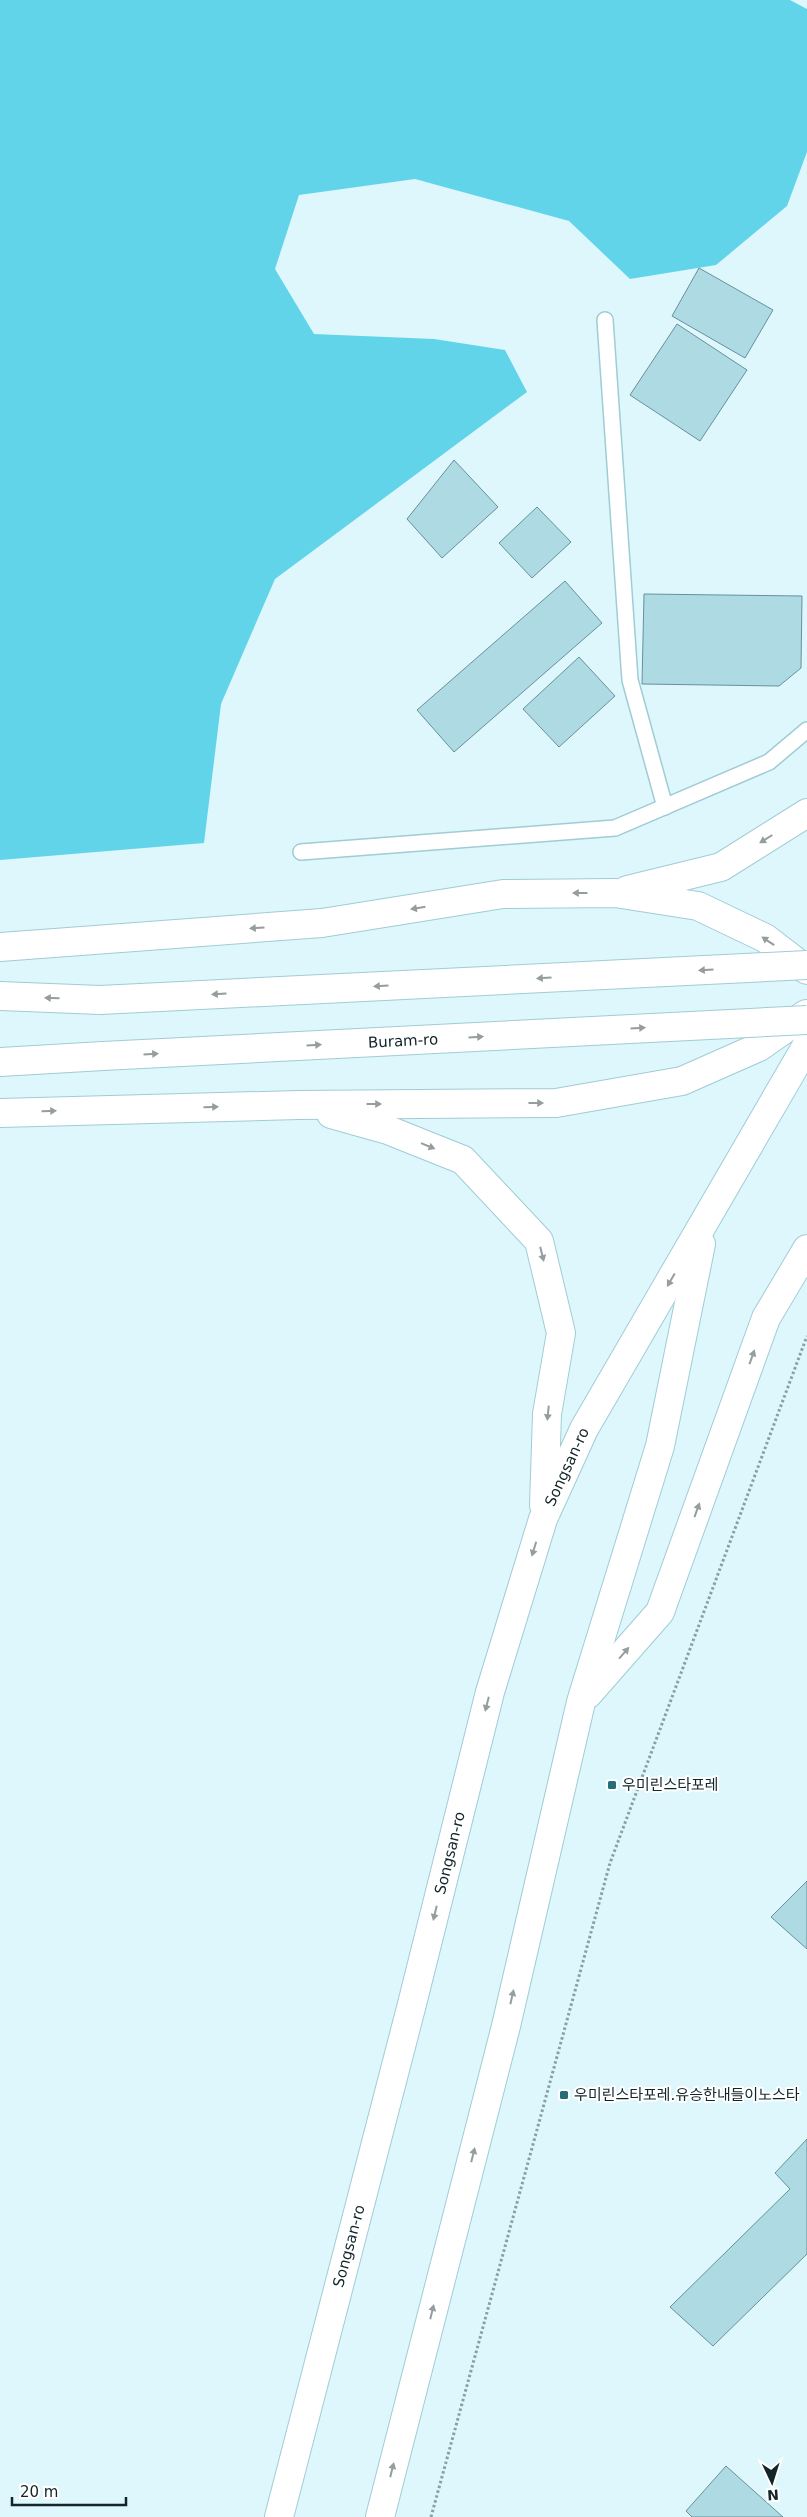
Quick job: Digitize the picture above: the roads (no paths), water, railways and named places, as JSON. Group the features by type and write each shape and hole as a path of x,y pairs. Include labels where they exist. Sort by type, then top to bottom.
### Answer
{"street":[{"path":"615,893 721,867 807,813"},
{"path":"0,948 322,923 504,894 615,893 698,906 765,938 807,970"},
{"path":"0,996 100,1000 807,964"},
{"path":"0,1113 298,1105 556,1103 682,1081 759,1047 807,1014"},
{"name":"Buram-ro","path":"0,1062 807,1020"},
{"name":"Songsan-ro","path":"279,2517 490,1692 543,1519 584,1430 807,1045"},
{"path":"298,1105 388,1130 463,1160 539,1241 561,1333 547,1414 543,1519"},
{"name":"Songsan-ro","path":"380,2517 506,2026 581,1702 660,1446 705,1223"},
{"path":"581,1702 660,1612 766,1318 807,1248"}],"lane":[{"path":"604,320 630,680 665,807"},
{"path":"301,852 615,828 769,762 807,730"}],"place":[{"name":"우미린스타포레","path":"612,1785"},
{"name":"우미린스타포레.유승한내들이노스타","path":"564,2095"}]}
